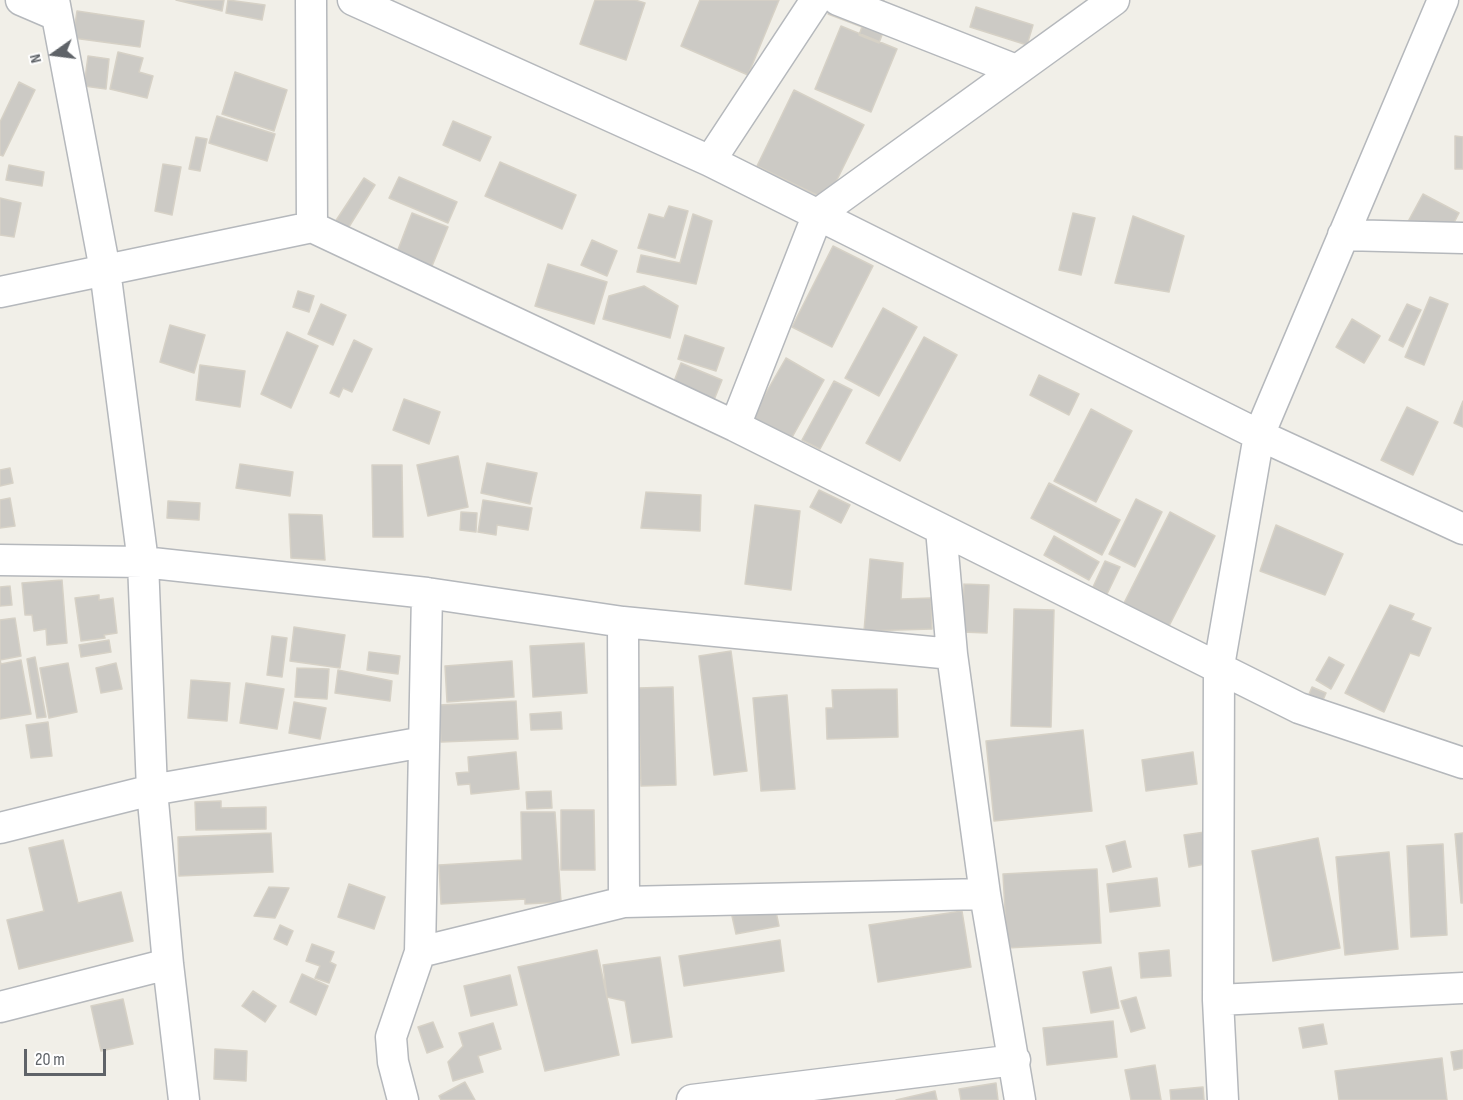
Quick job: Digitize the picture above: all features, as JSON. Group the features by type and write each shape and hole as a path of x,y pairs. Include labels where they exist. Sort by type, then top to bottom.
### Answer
{"street":[{"path":"21,0 55,7 105,270 143,562 152,790 168,964 184,1100"},
{"path":"312,0 312,226"},
{"path":"352,0 710,160 1258,435 1463,529"},
{"path":"710,160 816,0"},
{"path":"838,0 1016,70"},
{"path":"735,426 818,214 1113,0"},
{"path":"1223,1100 1218,1000 1219,666 1258,435 1443,0"},
{"path":"0,292 312,226 735,426 1299,708 1463,763"},
{"path":"1343,235 1463,238"},
{"path":"941,529 952,654 985,894 1020,1100"},
{"path":"0,560 143,562 427,593 623,622 952,654"},
{"path":"403,1100 393,1062 392,1037 420,952 427,593"},
{"path":"623,622 624,902"},
{"path":"0,828 152,790 424,742"},
{"path":"420,952 624,902 985,894"},
{"path":"0,1007 168,964"},
{"path":"1218,1000 1463,988"},
{"path":"692,1100 1015,1060"}],"building":[{"path":"176,0 224,0 222,11"},
{"path":"228,0 265,5 262,20 226,13"},
{"path":"595,0 635,0 645,3 626,60 580,44"},
{"path":"700,0 779,0 748,75 681,46"},
{"path":"818,0 884,0 882,4 892,8 879,43 859,35 862,27 828,14 831,7"},
{"path":"976,7 1033,25 1027,45 970,27"},
{"path":"77,11 144,21 140,47 73,38"},
{"path":"841,26 897,49 871,112 815,89"},
{"path":"118,52 143,58 139,72 153,76 147,98 110,89"},
{"path":"88,56 109,59 106,89 84,86"},
{"path":"235,72 287,90 274,131 222,114"},
{"path":"19,82 35,90 3,156 0,155 0,122"},
{"path":"794,90 864,125 827,200 757,166"},
{"path":"217,116 275,134 267,161 209,143"},
{"path":"453,121 491,137 480,161 443,145"},
{"path":"1455,136 1463,137 1463,169 1455,169"},
{"path":"196,137 207,139 200,171 189,169"},
{"path":"500,162 576,195 562,229 485,196"},
{"path":"163,164 181,167 172,215 155,211"},
{"path":"9,165 44,172 42,186 6,180"},
{"path":"399,177 457,202 448,223 389,198"},
{"path":"364,178 375,185 347,230 335,222"},
{"path":"1423,194 1459,213 1441,248 1404,229"},
{"path":"0,198 21,203 14,237 0,235"},
{"path":"669,206 688,211 675,258 638,248 649,214 664,218"},
{"path":"412,213 448,227 430,271 394,260"},
{"path":"1073,213 1095,218 1081,275 1059,270"},
{"path":"693,214 712,221 696,284 637,272 641,255 680,263"},
{"path":"1133,216 1184,236 1169,292 1115,283"},
{"path":"592,240 617,251 607,276 581,265"},
{"path":"833,246 873,266 832,347 792,327"},
{"path":"548,264 607,282 594,324 535,306"},
{"path":"644,286 678,306 670,338 603,319 609,296"},
{"path":"298,291 314,296 309,312 293,307"},
{"path":"1430,297 1448,304 1424,365 1405,357"},
{"path":"321,304 346,315 333,345 308,334"},
{"path":"1407,304 1421,310 1403,347 1389,340"},
{"path":"883,308 917,327 879,396 845,378"},
{"path":"1352,319 1380,336 1364,363 1336,347"},
{"path":"170,325 205,335 194,373 160,362"},
{"path":"287,332 318,346 291,408 261,394"},
{"path":"685,335 724,348 716,371 678,359"},
{"path":"924,337 957,355 900,461 866,443"},
{"path":"354,340 372,349 352,392 343,388 339,397 330,393"},
{"path":"786,358 824,380 790,441 751,419"},
{"path":"681,363 722,380 714,400 673,384"},
{"path":"200,365 245,371 240,407 196,400"},
{"path":"1039,375 1079,394 1069,415 1030,395"},
{"path":"834,381 852,390 820,449 802,440"},
{"path":"404,399 440,412 429,444 393,430"},
{"path":"1463,401 1463,427 1454,423"},
{"path":"1407,407 1438,422 1413,475 1381,460"},
{"path":"1091,409 1132,431 1096,502 1054,481"},
{"path":"458,456 468,507 428,516 417,465"},
{"path":"487,463 537,473 530,504 481,493"},
{"path":"240,464 293,472 290,496 236,488"},
{"path":"372,465 402,465 403,537 373,537"},
{"path":"10,468 13,483 0,486 0,470"},
{"path":"1049,483 1120,520 1102,555 1031,518"},
{"path":"819,490 850,505 841,523 810,507"},
{"path":"646,492 701,495 700,531 641,528"},
{"path":"10,498 15,526 0,528 0,500"},
{"path":"1136,499 1162,512 1135,567 1109,554"},
{"path":"483,500 532,508 528,530 497,525 496,535 478,532"},
{"path":"168,501 200,503 199,520 167,518"},
{"path":"755,505 800,511 791,590 745,584"},
{"path":"461,512 477,513 476,532 460,530"},
{"path":"1170,512 1215,536 1169,626 1124,603"},
{"path":"289,514 322,515 325,560 291,558"},
{"path":"1276,525 1343,554 1325,595 1260,571"},
{"path":"1054,536 1099,562 1089,580 1044,555"},
{"path":"870,559 903,563 901,599 931,598 932,629 864,631"},
{"path":"1105,561 1120,567 1107,594 1093,587"},
{"path":"62,580 67,643 47,645 46,629 34,631 32,615 25,615 22,583"},
{"path":"964,584 989,585 987,633 962,632"},
{"path":"10,586 12,605 0,606 0,587"},
{"path":"99,595 99,600 113,598 117,633 104,635 105,638 81,641 75,598"},
{"path":"1390,605 1414,614 1411,620 1431,628 1419,656 1410,653 1384,712 1345,693"},
{"path":"1014,609 1054,610 1051,727 1011,726"},
{"path":"15,618 21,656 0,660 0,620"},
{"path":"294,627 345,635 340,668 290,661"},
{"path":"272,636 287,638 282,677 267,675"},
{"path":"109,640 111,652 81,657 79,645"},
{"path":"584,643 587,693 533,697 530,646"},
{"path":"731,651 747,771 714,775 699,656"},
{"path":"369,652 400,656 398,674 367,670"},
{"path":"35,657 46,717 37,718 27,659"},
{"path":"1329,657 1344,665 1331,689 1316,680"},
{"path":"0,660 1,664 21,660 31,714 0,719"},
{"path":"512,661 514,697 447,702 445,666"},
{"path":"68,663 77,712 49,718 40,668"},
{"path":"116,663 122,689 101,693 96,668"},
{"path":"297,668 329,669 327,699 295,697"},
{"path":"338,670 392,681 390,701 335,693"},
{"path":"191,680 230,683 227,721 188,718"},
{"path":"246,683 284,689 277,729 240,723"},
{"path":"673,687 676,785 641,786 638,688"},
{"path":"1312,687 1326,693 1321,705 1307,699"},
{"path":"897,689 898,737 827,739 826,708 833,708 832,690"},
{"path":"787,695 795,789 761,791 753,698"},
{"path":"516,701 518,739 441,742 439,705"},
{"path":"294,702 326,708 320,739 289,733"},
{"path":"561,712 562,729 531,730 530,714"},
{"path":"48,722 52,756 31,758 26,725"},
{"path":"1083,730 1092,811 994,821 986,741"},
{"path":"516,752 519,789 471,794 470,784 458,785 456,773 469,772 468,757"},
{"path":"1193,752 1197,784 1146,791 1142,760"},
{"path":"551,791 552,808 527,809 526,792"},
{"path":"221,801 221,808 266,807 266,829 196,830 195,802"},
{"path":"561,810 594,810 595,870 561,870"},
{"path":"521,812 555,812 561,902 525,904 525,899 441,904 439,865 522,860"},
{"path":"1205,832 1211,863 1189,867 1184,835"},
{"path":"271,833 273,872 179,876 178,837"},
{"path":"1463,833 1463,903 1461,903 1455,834"},
{"path":"1318,838 1340,948 1273,961 1252,851"},
{"path":"63,840 78,903 121,892 133,941 19,969 7,920 44,911 29,848"},
{"path":"1125,841 1131,867 1113,872 1106,846"},
{"path":"1443,844 1447,935 1411,937 1407,846"},
{"path":"1389,852 1398,949 1345,955 1336,857"},
{"path":"1097,869 1101,943 1007,948 1003,874"},
{"path":"1157,878 1160,906 1110,912 1107,884"},
{"path":"349,884 385,897 374,929 338,917"},
{"path":"269,887 289,888 275,918 254,916"},
{"path":"775,907 779,926 736,934 732,916"},
{"path":"962,911 971,967 878,982 869,925"},
{"path":"280,925 293,931 287,945 274,939"},
{"path":"780,940 784,971 684,986 679,956"},
{"path":"312,944 334,952 330,962 336,965 329,983 315,978 320,966 306,961"},
{"path":"597,950 619,1055 545,1071 518,967"},
{"path":"1169,950 1171,976 1141,978 1139,953"},
{"path":"660,957 672,1037 632,1043 625,1001 607,997 603,965"},
{"path":"1111,967 1119,1008 1091,1013 1083,972"},
{"path":"302,974 328,986 316,1015 290,1002"},
{"path":"510,975 517,1005 471,1016 464,986"},
{"path":"253,991 276,1006 265,1022 242,1006"},
{"path":"1136,997 1145,1028 1131,1032 1121,1001"},
{"path":"123,999 133,1044 101,1051 91,1006"},
{"path":"1113,1021 1117,1057 1047,1065 1043,1028"},
{"path":"433,1022 443,1047 427,1053 418,1027"},
{"path":"493,1023 501,1049 478,1056 483,1072 453,1081 448,1062 463,1046 459,1033"},
{"path":"1323,1024 1327,1044 1303,1048 1299,1028"},
{"path":"215,1049 247,1051 246,1081 214,1079"},
{"path":"1463,1050 1463,1068 1454,1070 1451,1052"},
{"path":"1442,1058 1447,1100 1339,1100 1335,1071"},
{"path":"1155,1065 1161,1100 1131,1100 1125,1070"},
{"path":"465,1082 475,1100 441,1100 439,1096"},
{"path":"996,1083 998,1100 961,1100 959,1089"},
{"path":"1203,1087 1204,1100 1171,1100 1170,1090"},
{"path":"935,1091 937,1100 896,1100"}]}
